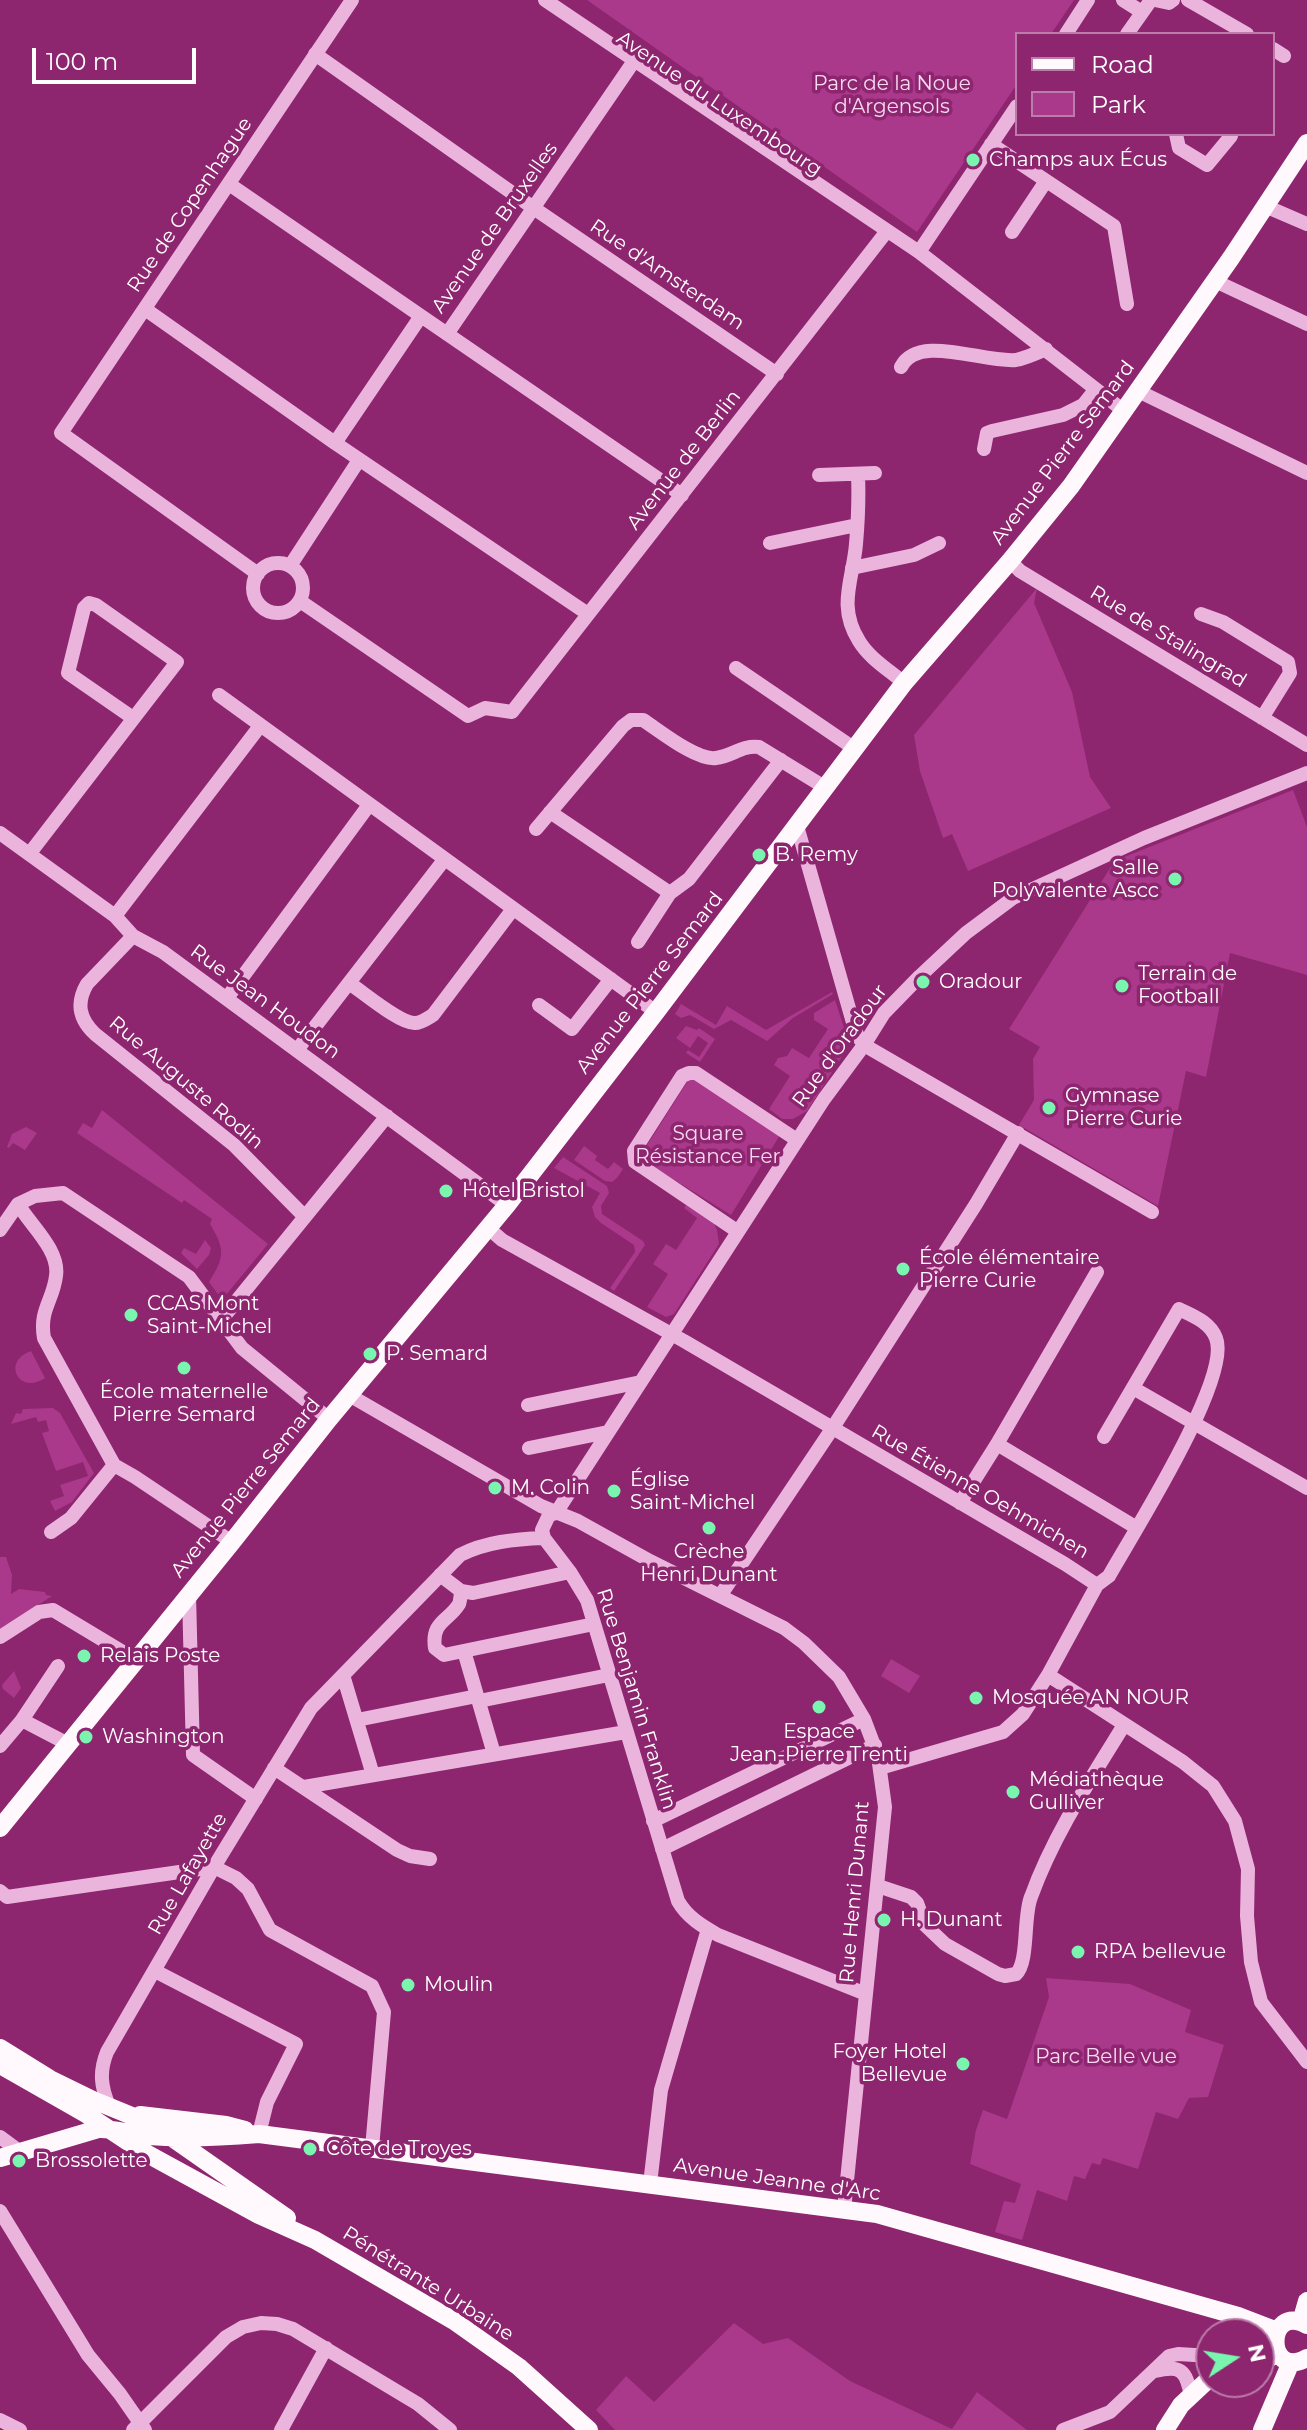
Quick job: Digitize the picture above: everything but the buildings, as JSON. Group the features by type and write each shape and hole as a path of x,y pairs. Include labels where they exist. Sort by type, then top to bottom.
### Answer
{"main road":[{"name":"Avenue Pierre Semard","path":"0,1828 329,1419 507,1205 904,683 1071,486 1215,281 1307,143"},
{"path":"0,2048 50,2079 132,2115 173,2137 315,2240"},
{"path":"0,2065 109,2128 132,2145 259,2215 315,2240"},
{"name":"Avenue Jeanne d'Arc","path":"132,2115 173,2117 226,2125 259,2134 890,2218 1238,2316 1277,2331"},
{"name":"Avenue Jeanne d'Arc","path":"109,2128 173,2137 259,2134"},
{"path":"0,2158 109,2128"},
{"path":"206,2161 214,2137"},
{"name":"Pénétrante Urbaine","path":"315,2240 479,2337 540,2385 589,2430"},
{"path":"1262,2430 1292,2358 1274,2343 1277,2331 1287,2322 1304,2324 1307,2301"},
{"path":"1172,2425 1195,2392"}],"street":[{"name":"Rue de Copenhague","path":"258,574 61,433 352,0"},
{"name":"Avenue du Luxembourg","path":"532,0 919,252 1124,411"},
{"name":"Avenue du Luxembourg","path":"545,0 632,64"},
{"path":"1067,32 1088,0"},
{"path":"1123,0 1150,4 1173,0"},
{"path":"1188,0 1244,32"},
{"path":"1129,32 1150,4"},
{"name":"Rue d'Amsterdam","path":"315,54 777,374"},
{"name":"Avenue de Bruxelles","path":"335,443 421,316 447,334 632,64"},
{"path":"919,252 1015,109"},
{"path":"1176,136 1179,148 1207,165 1231,136"},
{"path":"991,144 1114,226 1127,304"},
{"path":"1012,232 1046,181"},
{"path":"229,184 421,316"},
{"path":"1265,206 1307,224"},
{"name":"Avenue de Berlin","path":"300,601 468,716 485,708 512,712 887,231"},
{"path":"1215,281 1307,324"},
{"path":"145,309 359,460 588,614"},
{"path":"447,334 682,495"},
{"path":"901,367 911,354 927,350 986,359 1017,360 1046,349"},
{"path":"984,449 987,433 1063,415 1083,405 1095,390"},
{"path":"1138,391 1307,473"},
{"path":"290,566 359,460"},
{"path":"819,475 875,473"},
{"path":"858,475 857,525 846,595 849,618 865,649 904,683"},
{"path":"770,543 857,525"},
{"path":"852,568 914,555 939,543"},
{"name":"Rue de Stalingrad","path":"1010,561 1020,571 1307,745"},
{"path":"272,564 290,566 302,580 300,601 290,610 269,612 262,607 254,590 258,574 272,564"},
{"path":"30,853 177,662 89,603 84,608 68,673 133,718"},
{"path":"1201,614 1223,622 1288,662 1290,673 1262,718"},
{"path":"736,668 855,749"},
{"path":"219,695 656,1012"},
{"path":"536,829 631,720 643,720 701,756 715,758 748,746 759,747 826,788"},
{"path":"115,916 260,726"},
{"path":"638,942 670,893 689,879 781,760"},
{"name":"Rue d'Oradour","path":"556,1513 797,1140 884,1013 920,976 966,933 1013,898 1144,838 1307,773"},
{"path":"227,998 369,805"},
{"path":"550,812 670,893"},
{"path":"797,826 856,1033 864,1045 1152,1212"},
{"name":"Rue Jean Houdon","path":"0,833 115,916 133,936 163,952 227,998 507,1205"},
{"path":"297,1050 444,860"},
{"path":"349,983 404,1021 415,1023 424,1020 433,1015 513,909"},
{"name":"Rue Auguste Rodin","path":"133,936 87,984 81,994 83,1019 95,1034 234,1145 305,1217"},
{"path":"539,1005 572,1029 611,979"},
{"path":"737,1231 635,1162 634,1151 682,1076 696,1073 797,1140"},
{"path":"221,1320 387,1116"},
{"path":"720,1596 832,1429 1018,1133"},
{"path":"0,1230 18,1204 35,1196 63,1193 189,1277 242,1348 329,1419"},
{"path":"18,1204 55,1262 56,1276 42,1325 44,1338 114,1465 232,1542"},
{"name":"Rue Étienne Oehmichen","path":"487,1227 502,1240 672,1335 1097,1585 1048,1675 1023,1714 1003,1732 880,1768"},
{"path":"960,1503 1097,1272"},
{"path":"1097,1585 1109,1576 1194,1425 1217,1366 1217,1339 1200,1319 1179,1309 1104,1437"},
{"path":"528,1405 641,1382"},
{"path":"1133,1388 1307,1488"},
{"name":"Rue Henri Dunant","path":"349,1395 556,1513 578,1521 784,1628 815,1652 839,1677 864,1719 875,1745 885,1807 844,2210"},
{"path":"529,1448 608,1432"},
{"path":"997,1444 1137,1528"},
{"path":"51,1532 71,1518 114,1465"},
{"path":"544,1538 553,1529 556,1513"},
{"name":"Rue Benjamin Franklin","path":"544,1538 587,1600 682,1909 718,1935 866,1994"},
{"name":"Rue Lafayette","path":"109,2106 103,2091 101,2068 107,2052 311,1708 460,1555 476,1547 544,1538"},
{"path":"440,1575 461,1591 473,1593 570,1572"},
{"path":"461,1591 459,1603 442,1620 433,1638 435,1648 444,1655 594,1624"},
{"path":"189,1594 193,1755 256,1799"},
{"path":"0,1637 39,1612 53,1610 136,1660"},
{"path":"464,1651 494,1754"},
{"path":"0,1746 22,1720 58,1666"},
{"path":"343,1675 373,1775"},
{"path":"357,1720 609,1675"},
{"path":"1048,1675 1183,1762 1213,1786 1235,1821 1248,1869 1247,1916 1251,1962 1261,2002 1307,2062"},
{"path":"653,1821 864,1719"},
{"path":"22,1720 68,1744"},
{"path":"878,1886 911,1897 917,1903 925,1925 945,1944 1005,1976 1016,1974 1022,1966 1031,1895 1086,1786 1124,1725"},
{"path":"304,1787 626,1732"},
{"path":"662,1849 875,1745"},
{"path":"274,1768 397,1850 430,1859"},
{"path":"0,1891 7,1897 214,1867 236,1878 248,1889 270,1930 372,1986 384,2012 372,2148"},
{"path":"650,2184 661,2090 708,1929"},
{"path":"155,1971 296,2044 267,2102 259,2134"},
{"path":"0,2137 19,2151"},
{"path":"0,2211 88,2355 112,2383 139,2428 226,2337 243,2327 261,2323 285,2326 326,2348 418,2404 450,2430"},
{"path":"281,2430 326,2348"},
{"path":"1063,2430 1110,2412 1169,2356 1195,2355"},
{"path":"1155,2371 1174,2368 1183,2372 1188,2378 1191,2396"},
{"path":"0,2420 20,2430"}],"green space":[{"name":"Parc de la Noue d'Argensols","path":"587,0 1074,0 1052,32 1015,32 1015,87 917,232"},
{"path":"1037,588 1034,603 1072,692 1090,777 1111,808 968,871 952,834 943,838 920,771 914,735"},
{"path":"1293,790 1307,827 1307,975 1230,953 1206,1077 1186,1071 1158,1206 1019,1125 1034,1100 1033,1059 1040,1047 1009,1029 1112,865 1109,863"},
{"path":"832,992 793,1018 767,1041 731,1020 714,1029 690,1015 681,1018 675,1014 681,1004 716,1025 727,1006 766,1030"},
{"path":"835,1000 847,1037 847,1049 807,1111 793,1119 782,1119 769,1109 790,1076 774,1065 792,1048 809,1058 828,1029 814,1020 814,1013"},
{"path":"686,1026 699,1028 715,1039 700,1062 686,1053 688,1050 699,1057 708,1043 698,1036 690,1048 676,1038"},
{"name":"Square Résistance Fer","path":"689,1079 780,1135 731,1215 639,1158"},
{"path":"102,1110 268,1244 226,1295 220,1297 209,1282 221,1253 210,1224 212,1219 184,1200 182,1203 77,1133 83,1123 92,1128"},
{"path":"26,1127 37,1133 25,1150 13,1143 7,1147 12,1134"},
{"path":"584,1146 597,1156 595,1160 608,1169 614,1162 623,1169 617,1178 612,1182 605,1181 574,1160"},
{"path":"563,1157 607,1186 609,1193 601,1206 602,1214 645,1245 614,1291 610,1288 635,1252 634,1245 595,1217 592,1207 600,1193 554,1168"},
{"path":"686,1205 713,1221 719,1244 674,1314 666,1317 647,1307 668,1274 653,1264 666,1244 676,1250 697,1218 684,1208"},
{"path":"205,1240 211,1248 197,1269 181,1253 184,1248 196,1254"},
{"path":"31,1351 45,1378 28,1383 21,1380 15,1369 22,1356"},
{"path":"53,1408 60,1413 94,1473 72,1502 55,1511 50,1501 64,1496 60,1485 88,1476 83,1462 56,1471 42,1433 49,1431 46,1420 38,1422 36,1417 11,1424 16,1413 21,1414 23,1409"},
{"path":"0,1557 6,1557 12,1575 11,1594 19,1589 45,1592 52,1596 0,1629"},
{"path":"891,1659 920,1676 909,1693 881,1676"},
{"path":"14,1671 21,1688 14,1698 2,1685"},
{"name":"Parc Belle vue","path":"1046,1978 1130,1984 1191,2010 1185,2032 1224,2045 1208,2097 1189,2098 1178,2119 1156,2112 1138,2169 1103,2158 1100,2165 1092,2163 1085,2179 1074,2176 1067,2201 1037,2190 1022,2240 995,2232 1004,2201 1015,2203 1021,2184 970,2164 983,2110 1007,2119 1049,1997"},
{"path":"734,2323 763,2344 788,2338 850,2381 952,2429 977,2392 1027,2430 615,2430 596,2410 626,2376 654,2402"}],"place":[{"name":"Champs aux Écus","path":"973,160"},
{"name":"B. Remy","path":"759,855"},
{"name":"Salle Polyvalente Ascc","path":"1175,879"},
{"name":"Oradour","path":"923,982"},
{"name":"Terrain de Football","path":"1122,986"},
{"name":"Gymnase Pierre Curie","path":"1049,1108"},
{"name":"Hôtel Bristol","path":"446,1191"},
{"name":"École élémentaire Pierre Curie","path":"903,1269"},
{"name":"CCAS Mont Saint-Michel","path":"131,1315"},
{"name":"P. Semard","path":"370,1354"},
{"name":"École maternelle Pierre Semard","path":"184,1368"},
{"name":"M. Colin","path":"495,1488"},
{"name":"Église Saint-Michel","path":"614,1491"},
{"name":"Crèche Henri Dunant","path":"709,1528"},
{"name":"Relais Poste","path":"84,1656"},
{"name":"Mosquée AN NOUR","path":"976,1698"},
{"name":"Espace Jean-Pierre Trenti","path":"819,1707"},
{"name":"Washington","path":"86,1737"},
{"name":"Médiathèque Gulliver","path":"1013,1792"},
{"name":"H. Dunant","path":"884,1920"},
{"name":"RPA bellevue","path":"1078,1952"},
{"name":"Moulin","path":"408,1985"},
{"name":"Foyer Hotel Bellevue","path":"963,2064"},
{"name":"Côte de Troyes","path":"310,2149"},
{"name":"Brossolette","path":"19,2161"}]}
